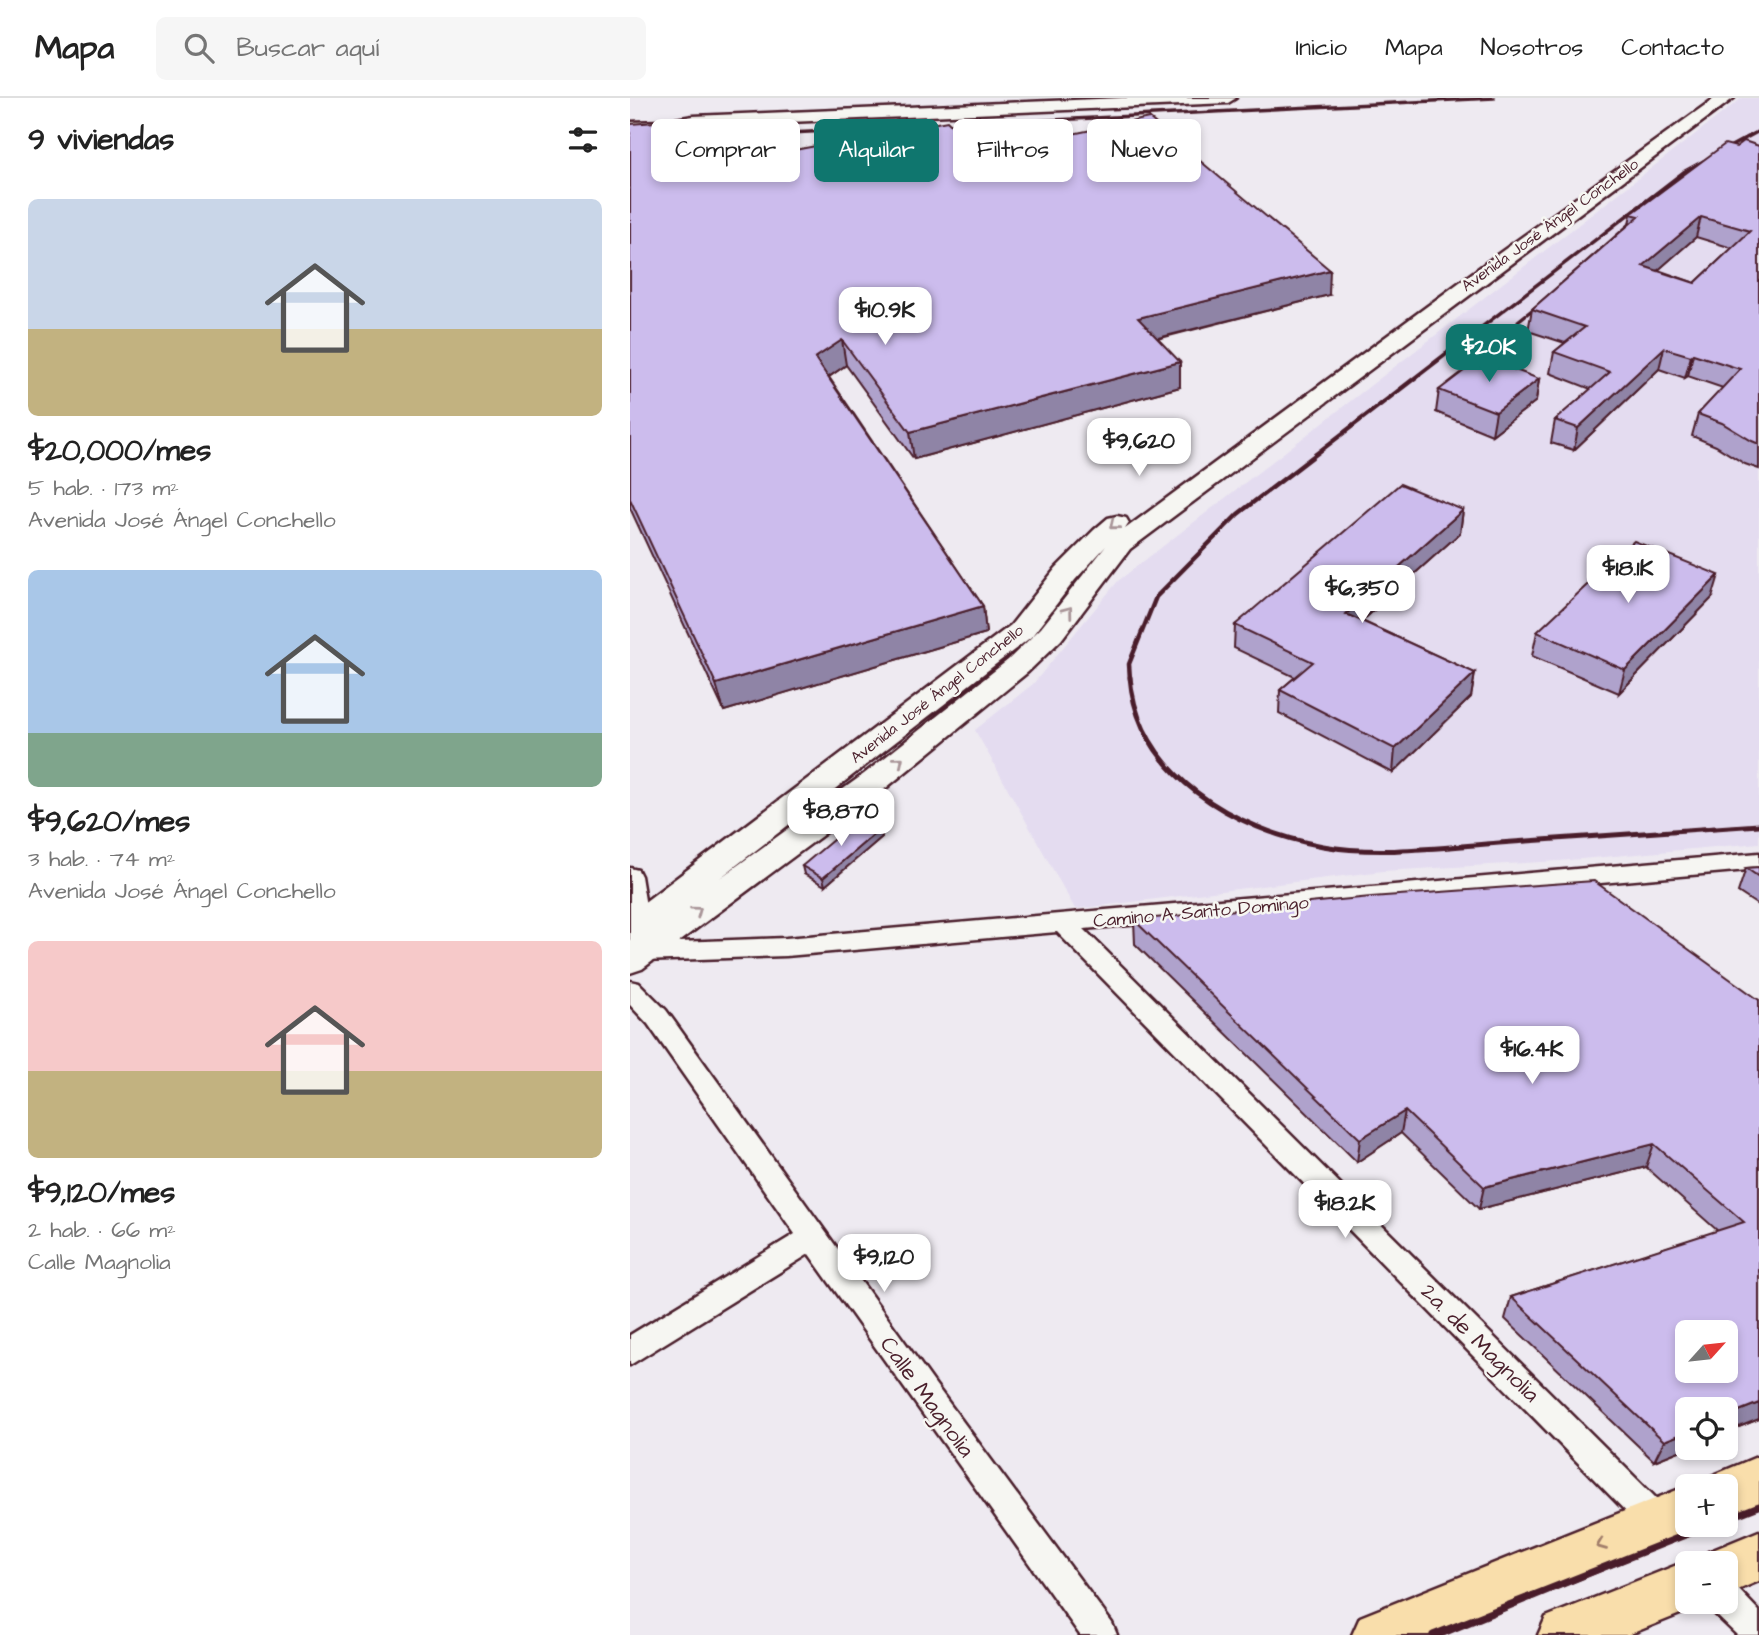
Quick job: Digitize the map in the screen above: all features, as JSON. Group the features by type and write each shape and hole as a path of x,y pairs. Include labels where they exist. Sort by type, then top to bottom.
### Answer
{"main road":[{"name":"Avenida José Ángel Conchello","path":"634,944 1021,631 1061,577 1087,549 1127,515 1705,98"},
{"name":"Avenida José Ángel Conchello","path":"634,944 875,781 1018,666 1051,634 1109,556 1131,536 1501,260 1726,98"},
{"path":"1738,1489 1759,1480"},
{"path":"1378,1635 1673,1516"},
{"path":"1738,1565 1759,1556"},
{"path":"1564,1635 1675,1591"}],"street":[{"path":"740,119 1228,98"},
{"path":"630,120 651,120"},
{"path":"630,127 651,126"},
{"name":"Camino A Santo Domingo","path":"634,944 786,947 1065,925 1759,861"},
{"path":"630,876 634,944"},
{"name":"2a. de Magnolia","path":"1065,925 1673,1516"},
{"name":"Calle Magnolia","path":"630,990 657,1017 1100,1635"},
{"path":"630,1351 813,1237"},
{"path":"1738,1613 1759,1634"}],"shaded area":[{"path":"1742,98 1759,98 1759,843 1559,861 1383,871 1075,909 975,730 1033,684 1118,581"}],"building":[{"path":"947,121 953,127 953,182 1073,182 1073,134 1087,131 1087,182 1201,182 1201,162 1330,270 1138,318 1180,362 910,432 842,340 815,358 983,606 716,684 630,499 630,124 651,122 651,182 800,182 800,149 814,146 814,182 939,182 939,123"},
{"path":"1744,141 1759,146 1759,444 1722,423 1698,414 1740,369 1664,348 1578,428 1555,420 1610,372 1554,352 1585,327 1532,309 1639,216 1631,214 1725,144 1736,147","holes":["1701,217 1750,231 1695,283 1643,266"]},
{"path":"1482,357 1539,379 1496,412 1439,390"},
{"path":"1400,484 1463,510 1346,614 1475,673 1395,749 1280,690 1313,662 1235,625"},
{"path":"1634,541 1719,575 1625,670 1537,632"},
{"path":"859,818 880,829 823,878 802,866"},
{"path":"1759,867 1759,877 1746,868"},
{"path":"1594,881 1759,1000 1759,1403 1738,1411 1738,1397 1675,1397 1675,1437 1664,1441 1511,1297 1744,1222 1654,1144 1484,1187 1405,1111 1360,1139 1134,920 1371,897"}],"railway":[{"path":"630,141 1494,98"},
{"path":"1448,353 1685,171 1759,131"},
{"path":"1518,321 1547,298"},
{"path":"1130,679 1129,664 1156,597 1238,514 1450,351"},
{"path":"1130,677 1137,712 1151,742 1171,769 1196,792 1257,827 1323,846 1411,850 1759,825"},
{"path":"1738,1514 1759,1506"},
{"path":"1433,1635 1680,1537"}]}
